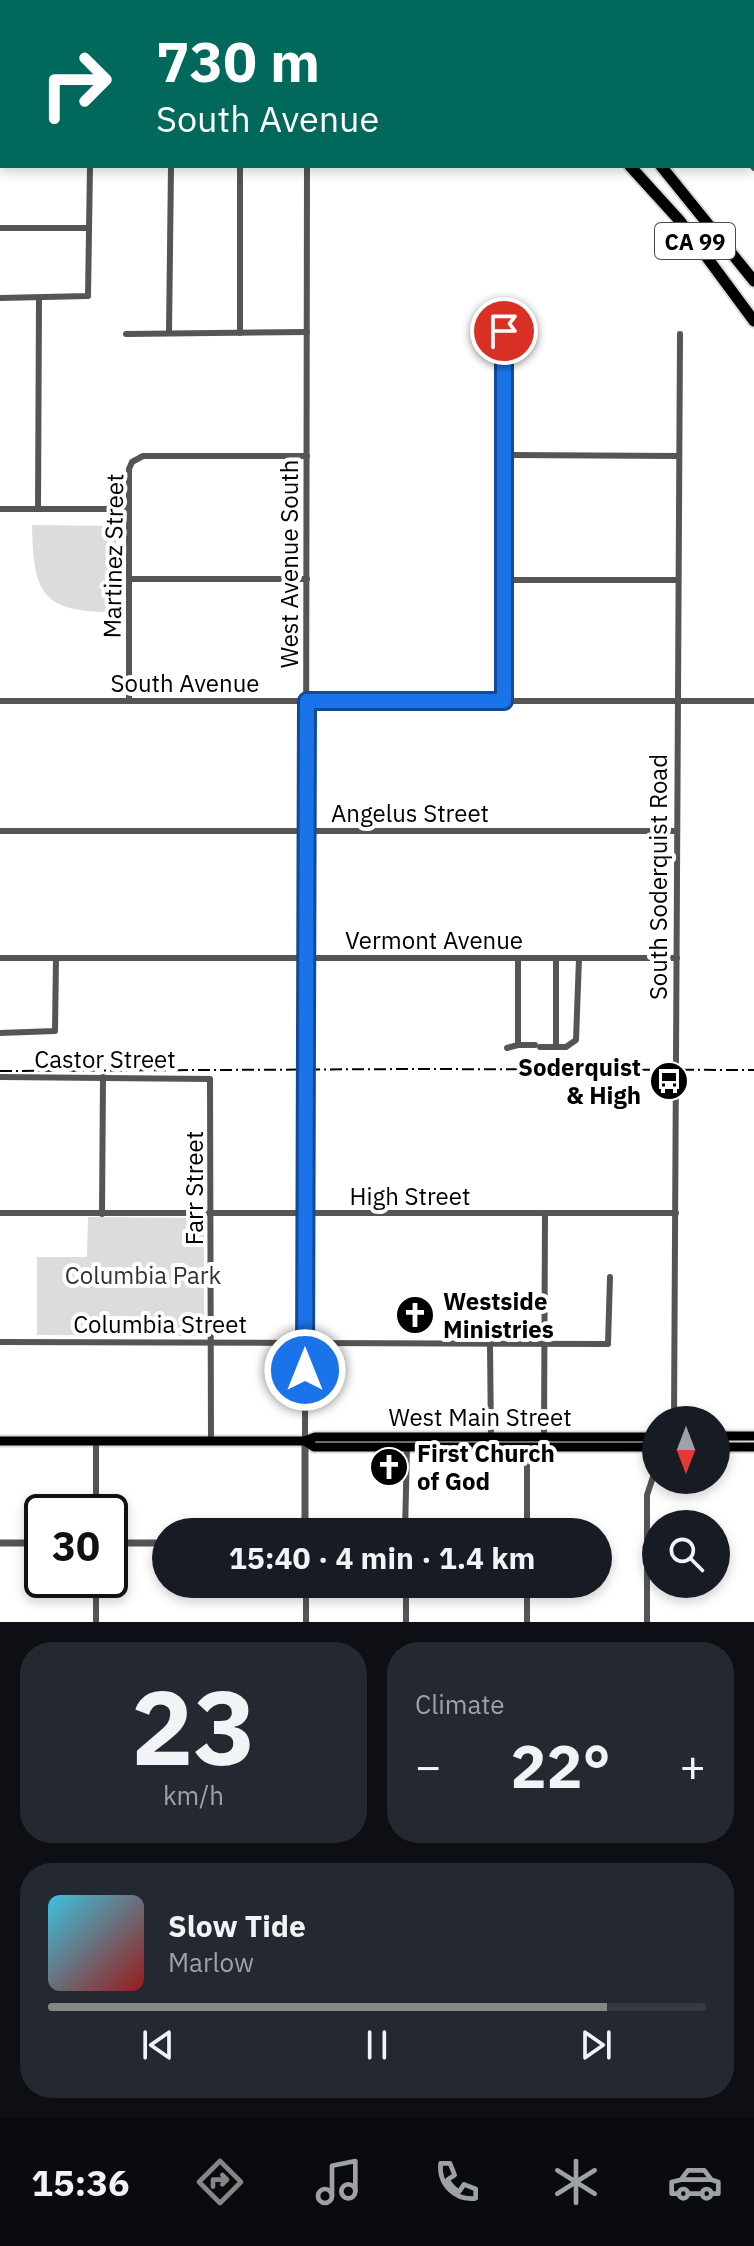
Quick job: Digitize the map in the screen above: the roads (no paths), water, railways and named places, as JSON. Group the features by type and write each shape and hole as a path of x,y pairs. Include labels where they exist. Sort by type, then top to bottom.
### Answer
{"highway":[{"name":"CA 99","path":"632,168 680,221 754,321"},
{"name":"CA 99","path":"663,168 754,281"}],"main road":[{"path":"730,1436 754,1436"},
{"name":"West Main Street","path":"0,1441 305,1441 315,1437 491,1442 527,1448 642,1447"},
{"name":"West Main Street","path":"305,1441 314,1447 407,1447 544,1437 642,1437"},
{"path":"730,1447 754,1447"}],"street":[{"path":"0,298 88,296 90,168"},
{"path":"169,333 171,168"},
{"path":"240,168 240,333"},
{"name":"West Avenue South","path":"305,1441 307,168"},
{"path":"0,228 89,228"},
{"path":"38,509 39,298"},
{"path":"504,331 504,701"},
{"path":"126,334 307,332"},
{"name":"South Soderquist Road","path":"674,1406 680,334"},
{"path":"505,455 679,456"},
{"name":"Martinez Street","path":"129,701 129,469 133,460 143,456 307,456"},
{"path":"0,509 129,509"},
{"path":"129,579 307,579"},
{"path":"505,580 678,580"},
{"name":"South Avenue","path":"0,701 754,701"},
{"name":"Angelus Street","path":"0,831 676,831"},
{"name":"Vermont Avenue","path":"0,958 677,958"},
{"path":"0,1033 55,1031 56,958"},
{"path":"518,958 518,1045"},
{"path":"556,958 556,1047"},
{"path":"507,1048 518,1045 569,1046 577,1037 579,958"},
{"name":"Castor Street","path":"0,1077 210,1079"},
{"path":"102,1214 103,1077"},
{"name":"Farr Street","path":"210,1079 211,1441"},
{"name":"High Street","path":"0,1213 676,1213"},
{"path":"544,1437 545,1213"},
{"name":"Columbia Street","path":"0,1342 608,1344 610,1277"},
{"path":"490,1344 491,1442"},
{"path":"305,1441 305,1518"},
{"path":"96,1442 96,1494"},
{"path":"405,1518 407,1447"},
{"path":"527,1448 527,1518"},
{"path":"647,1494 647,1622"},
{"path":"0,1543 24,1543"},
{"path":"128,1543 152,1543"},
{"path":"96,1598 96,1622"},
{"path":"306,1598 306,1622"},
{"path":"406,1598 406,1622"},
{"path":"527,1598 527,1622"}],"railway":[{"path":"0,1071 754,1070"}],"place":[{"name":"Soderquist & High","path":"669,1081"},
{"name":"Westside Ministries","path":"415,1315"},
{"name":"First Church of God","path":"389,1467"}],"park label":[{"name":"Columbia Park","path":"143,1275"}]}
